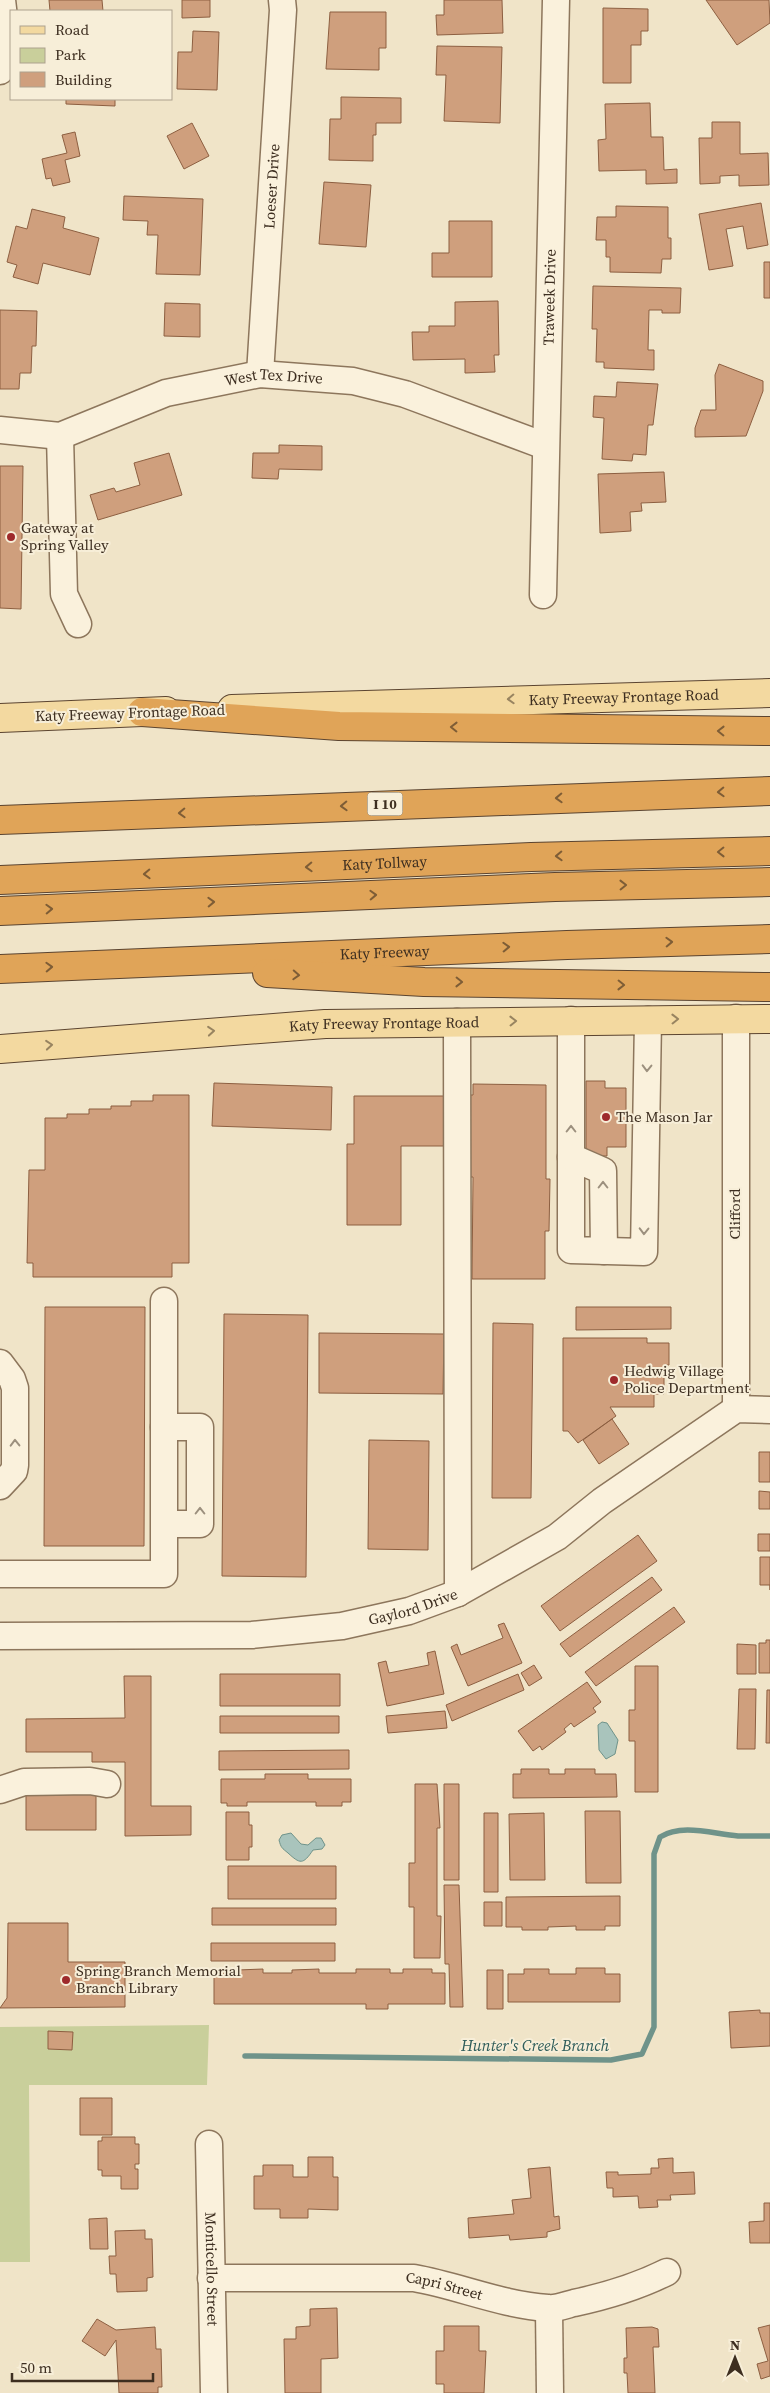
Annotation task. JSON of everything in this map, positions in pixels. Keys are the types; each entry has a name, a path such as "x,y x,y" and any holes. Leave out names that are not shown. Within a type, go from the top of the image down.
{"highway":[{"path":"142,712 339,726 770,731"},
{"name":"I 10","path":"0,820 770,791"},
{"name":"Katy Tollway","path":"0,880 532,857 770,851"},
{"name":"Katy Tollway","path":"0,911 555,887 770,882"},
{"name":"Katy Freeway","path":"0,969 567,945 770,939"},
{"path":"108,964 424,982 770,986"}],"main road":[{"name":"Katy Freeway Frontage Road","path":"0,718 770,693"},
{"name":"Katy Freeway Frontage Road","path":"0,1049 278,1026 571,1020 736,1018 770,1020"}],"street":[{"path":"0,71 5,26 2,0"},
{"name":"Loeser Drive","path":"260,374 284,10 282,0"},
{"name":"Traweek Drive","path":"543,595 556,0"},
{"name":"West Tex Drive","path":"0,430 60,436 166,393 260,374 353,381 405,394 545,446"},
{"path":"60,436 64,594 78,624"},
{"name":"Clifford","path":"736,1018 736,1409"},
{"path":"571,1020 571,1157 603,1171 604,1251 644,1252 648,1020"},
{"path":"457,1022 458,1593"},
{"path":"0,1574 164,1574 164,1301"},
{"path":"0,1363 12,1379 15,1388 16,1465 14,1471 0,1486"},
{"path":"736,1409 770,1410"},
{"name":"Gaylord Drive","path":"0,1636 252,1635 342,1626 409,1611 458,1593 557,1537 602,1501 736,1409"},
{"path":"164,1427 200,1427 200,1524 164,1524"},
{"path":"0,1790 24,1782 90,1781 107,1784"},
{"name":"Monticello Street","path":"209,2144 214,2393"},
{"name":"Capri Street","path":"211,2278 414,2278 442,2283 494,2298 549,2309 630,2289 667,2272"},
{"path":"549,2309 550,2393"}],"green space":[{"path":"209,2025 207,2085 29,2085 30,2262 0,2262 0,2027"}],"water":[{"path":"602,1722 607,1723 618,1740 615,1754 606,1759 599,1750 598,1725"},
{"path":"291,1833 301,1844 308,1845 316,1838 321,1838 325,1845 322,1849 313,1850 307,1858 299,1861 283,1849 279,1840 282,1835"}],"building":[{"path":"49,0 102,0 103,10 50,10"},
{"path":"182,0 210,0 210,17 182,18"},
{"path":"444,0 502,0 503,33 437,35 436,15 444,15"},
{"path":"706,0 769,0 770,23 737,45"},
{"path":"603,8 648,9 648,31 641,31 641,45 631,45 631,83 603,83"},
{"path":"330,12 386,12 386,48 379,48 379,70 326,69"},
{"path":"193,31 219,32 217,90 177,89 178,52 192,52"},
{"path":"437,46 502,47 500,123 444,121 446,75 436,75"},
{"path":"341,97 401,98 401,123 376,123 376,135 373,135 373,161 329,160 330,119 341,119"},
{"path":"66,100 115,100 115,106 66,104"},
{"path":"650,103 651,137 663,137 664,170 677,169 677,183 646,184 646,170 599,171 598,140 606,139 605,104"},
{"path":"712,122 740,122 740,154 768,153 769,185 739,186 739,175 720,176 720,183 700,184 699,138 712,138"},
{"path":"192,123 209,156 184,169 167,136"},
{"path":"75,132 80,156 65,160 70,182 53,186 51,178 46,179 42,159 67,153 62,135"},
{"path":"324,182 371,185 366,247 319,244"},
{"path":"124,196 203,199 200,275 156,274 158,235 147,235 148,221 123,220"},
{"path":"761,203 768,245 747,249 743,226 726,229 733,266 709,270 699,214"},
{"path":"616,206 668,207 668,238 671,238 671,259 662,259 661,273 610,272 610,257 606,257 606,240 596,240 597,217 616,217"},
{"path":"32,209 65,217 63,228 99,238 90,275 43,263 38,284 13,277 17,265 7,262 16,226 27,229"},
{"path":"449,221 492,221 492,277 432,277 432,253 449,253"},
{"path":"764,262 770,262 770,298 764,298"},
{"path":"593,286 681,288 680,313 662,313 662,310 649,310 648,350 654,350 654,370 604,368 604,362 596,362 597,329 592,329"},
{"path":"498,301 499,355 494,355 495,372 465,373 465,359 413,360 412,332 429,332 429,326 455,326 455,302"},
{"path":"165,303 200,304 200,337 164,336"},
{"path":"0,310 37,311 36,346 32,346 31,373 20,373 19,389 0,389"},
{"path":"719,364 763,381 763,391 746,436 695,437 695,428 701,410 716,410 715,375"},
{"path":"617,382 658,384 653,425 648,425 646,455 633,454 632,461 602,459 604,418 593,417 594,396 616,397"},
{"path":"279,445 322,446 322,470 279,469 278,479 252,478 253,453 279,453"},
{"path":"169,453 182,495 98,520 90,495 114,488 116,492 140,485 134,463"},
{"name":"Gateway at Spring Valley","path":"0,466 23,466 21,609 0,608"},
{"path":"664,472 666,502 641,503 642,511 630,512 631,531 600,533 598,474"},
{"name":"The Mason Jar","path":"586,1081 605,1081 605,1088 626,1088 626,1147 607,1147 607,1156 586,1156"},
{"path":"214,1083 332,1087 331,1130 212,1126"},
{"path":"473,1084 546,1085 546,1179 550,1179 549,1231 545,1231 545,1279 472,1279 473,1177 469,1177 469,1095 473,1095"},
{"path":"153,1095 189,1095 189,1263 172,1263 172,1277 33,1277 33,1263 27,1263 29,1170 45,1170 45,1118 67,1118 67,1114 89,1114 89,1109 111,1109 111,1106 131,1106 131,1101 153,1101"},
{"path":"354,1096 447,1096 447,1146 401,1146 401,1225 347,1225 347,1144 354,1144"},
{"path":"45,1307 145,1307 144,1546 44,1546"},
{"path":"576,1307 671,1307 671,1329 576,1330"},
{"path":"224,1314 308,1315 306,1577 222,1576"},
{"path":"493,1323 533,1324 531,1498 492,1498"},
{"path":"319,1333 444,1334 443,1394 319,1393"},
{"name":"Hedwig Village Police Department","path":"563,1338 647,1338 647,1343 669,1343 669,1365 664,1365 664,1394 654,1394 654,1407 610,1407 616,1416 578,1443 568,1431 563,1431"},
{"path":"612,1419 629,1444 599,1464 583,1440"},
{"path":"369,1440 429,1441 428,1550 368,1549"},
{"path":"759,1452 770,1452 770,1482 759,1482"},
{"path":"759,1491 770,1492 770,1509 759,1509"},
{"path":"758,1534 770,1534 770,1551 758,1551"},
{"path":"638,1535 657,1561 560,1631 541,1606"},
{"path":"760,1557 770,1557 770,1585 760,1585"},
{"path":"652,1577 662,1590 570,1657 560,1644"},
{"path":"674,1607 685,1622 596,1686 585,1672"},
{"path":"504,1623 522,1663 468,1686 451,1647 457,1644 461,1655 503,1638 498,1625"},
{"path":"766,1640 770,1640 770,1673 759,1673 759,1643 766,1643"},
{"path":"737,1644 756,1645 756,1674 737,1674"},
{"path":"435,1651 444,1694 387,1706 378,1663 386,1661 389,1673 429,1665 427,1653"},
{"path":"534,1665 542,1678 529,1686 521,1673"},
{"path":"635,1666 658,1666 658,1792 635,1792 635,1741 629,1741 629,1710 635,1710"},
{"path":"220,1674 340,1674 340,1706 220,1706"},
{"path":"518,1674 524,1690 452,1721 446,1705"},
{"path":"124,1676 151,1676 151,1806 191,1806 191,1835 125,1836 125,1762 92,1762 92,1752 26,1752 26,1719 125,1718"},
{"path":"587,1682 601,1702 593,1708 596,1712 574,1727 571,1723 564,1729 566,1732 542,1750 540,1746 533,1751 518,1731"},
{"path":"739,1689 756,1689 755,1749 737,1749"},
{"path":"767,1690 770,1690 770,1743 766,1743"},
{"path":"445,1711 447,1728 388,1733 386,1716"},
{"path":"220,1716 339,1716 339,1733 220,1733"},
{"path":"349,1750 349,1769 219,1770 219,1751"},
{"path":"521,1769 549,1769 549,1774 565,1774 565,1769 595,1769 595,1774 616,1774 617,1797 513,1798 513,1774 521,1774"},
{"path":"265,1774 308,1774 308,1779 351,1779 351,1802 342,1802 342,1806 316,1806 316,1802 247,1802 247,1806 227,1806 227,1803 221,1803 221,1779 265,1779"},
{"path":"415,1784 437,1784 440,1828 437,1828 437,1916 441,1916 440,1958 414,1958 414,1907 409,1907 409,1863 415,1863"},
{"path":"444,1784 459,1784 459,1880 444,1880"},
{"path":"26,1785 96,1785 96,1830 26,1830"},
{"path":"585,1811 620,1811 621,1883 586,1883"},
{"path":"226,1812 249,1812 249,1825 252,1825 252,1847 249,1847 249,1860 226,1860"},
{"path":"484,1813 498,1813 498,1892 484,1892"},
{"path":"544,1813 545,1880 510,1880 509,1814"},
{"path":"228,1866 336,1866 336,1899 228,1899"},
{"path":"444,1885 459,1885 463,2007 450,2007 449,1964 445,1964"},
{"path":"620,1896 620,1926 605,1926 605,1930 576,1930 576,1926 548,1927 548,1930 522,1930 522,1927 506,1927 506,1897"},
{"path":"484,1902 502,1902 502,1926 484,1926"},
{"path":"212,1908 336,1908 336,1925 212,1925"},
{"name":"Spring Branch Memorial Branch Library","path":"8,1923 68,1923 68,1962 125,1962 125,2007 0,2008 7,1998"},
{"path":"211,1943 335,1943 335,1961 211,1961"},
{"path":"576,1968 605,1968 605,1974 620,1974 620,2002 508,2002 508,1974 524,1974 524,1969 549,1969 549,1974 576,1974"},
{"path":"263,1969 263,1973 292,1973 292,1970 319,1969 319,1973 356,1973 356,1969 390,1969 390,1973 403,1973 403,1969 432,1969 432,1973 445,1973 445,2004 388,2004 388,2009 366,2009 366,2004 214,2004 214,1973 238,1973 238,1970"},
{"path":"487,1970 503,1970 503,2009 487,2009"},
{"path":"760,2010 760,2013 770,2013 770,2046 731,2048 729,2012"},
{"path":"48,2031 73,2032 72,2050 48,2049"},
{"path":"80,2098 112,2098 112,2135 80,2135"},
{"path":"102,2137 135,2137 135,2144 139,2144 139,2164 135,2164 135,2169 138,2169 138,2189 121,2189 121,2176 102,2176 102,2170 98,2170 98,2141 102,2141"},
{"path":"308,2157 333,2157 333,2177 338,2177 338,2210 308,2209 308,2218 280,2218 280,2209 254,2209 254,2176 263,2176 263,2165 293,2165 293,2177 308,2177"},
{"path":"673,2158 673,2173 694,2172 695,2194 670,2195 671,2200 657,2200 658,2207 639,2208 638,2196 613,2197 613,2188 607,2188 606,2172 618,2172 618,2175 651,2174 651,2168 659,2168 658,2159"},
{"path":"550,2167 554,2217 559,2216 560,2229 547,2232 547,2237 510,2240 509,2235 469,2238 468,2218 514,2214 512,2200 531,2198 528,2169"},
{"path":"764,2203 770,2203 770,2243 750,2243 749,2222 764,2221"},
{"path":"107,2218 108,2249 90,2249 89,2219"},
{"path":"145,2230 145,2239 152,2239 153,2277 147,2278 147,2291 117,2292 116,2274 110,2274 109,2256 116,2256 115,2231"},
{"path":"337,2308 338,2358 321,2359 321,2393 285,2393 284,2339 296,2339 296,2327 310,2326 310,2309"},
{"path":"97,2319 116,2330 155,2327 156,2349 161,2349 162,2387 158,2387 158,2393 119,2393 116,2340 105,2356 82,2341"},
{"path":"770,2325 770,2376 761,2379 757,2364 768,2361 758,2328"},
{"path":"444,2326 479,2326 479,2351 486,2351 484,2393 444,2393 444,2384 436,2384 436,2351 444,2351"},
{"path":"652,2327 658,2329 659,2347 653,2347 655,2393 628,2393 627,2373 624,2373 624,2358 627,2358 626,2328"}],"waterway":[{"name":"Hunter's Creek Branch","path":"245,2056 611,2060 642,2054 654,2027 654,1854 660,1837 669,1833 688,1830 738,1836 770,1836"}],"place":[{"name":"Gateway at Spring Valley","path":"11,537"},
{"name":"The Mason Jar","path":"606,1117"},
{"name":"Hedwig Village Police Department","path":"614,1380"},
{"name":"Spring Branch Memorial Branch Library","path":"66,1980"}]}
